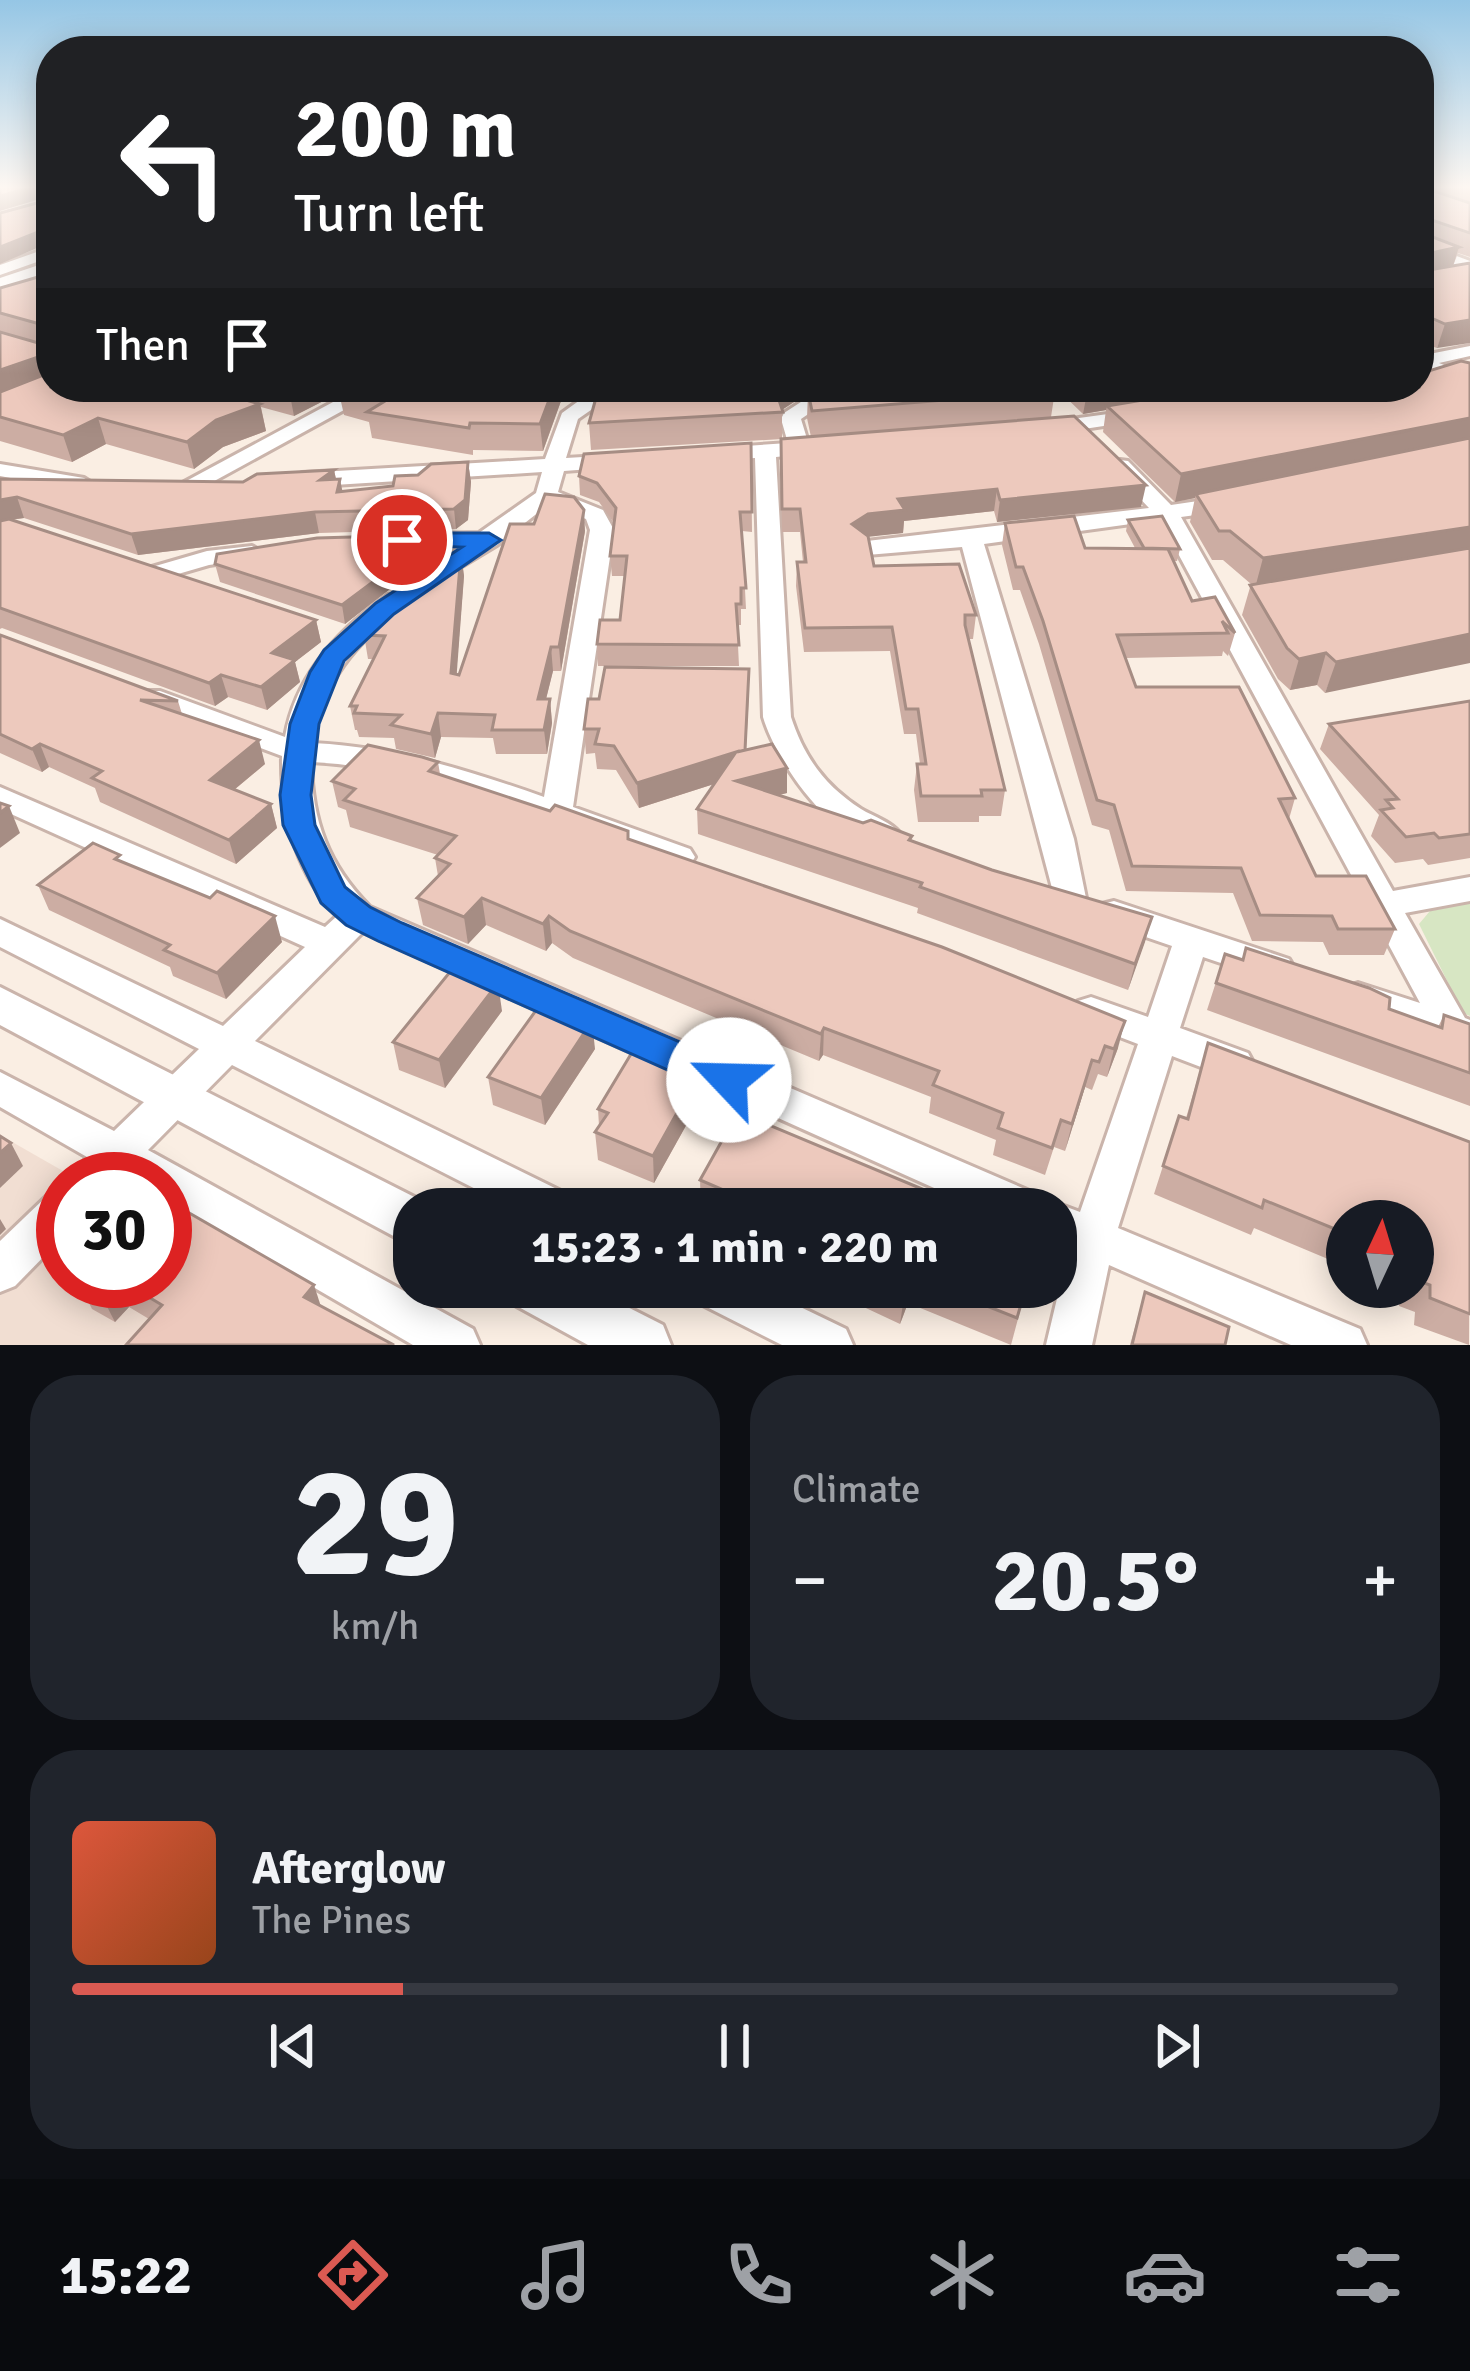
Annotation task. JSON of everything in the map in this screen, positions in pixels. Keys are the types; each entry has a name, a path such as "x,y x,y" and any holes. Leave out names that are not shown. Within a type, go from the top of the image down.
{"street":[{"path":"1434,256 1464,274"},
{"path":"0,270 36,257"},
{"path":"0,285 36,272"},
{"path":"1434,359 1470,351"},
{"path":"1434,368 1470,382"},
{"path":"236,484 180,486 286,425 340,402"},
{"path":"583,402 566,415 546,496 489,540 340,636 299,752 299,825 332,895 358,916 978,1188"},
{"path":"800,449 791,419 812,402"},
{"path":"1054,402 1168,515 1229,604 1302,733 1387,904 1461,1032"},
{"path":"1036,430 1094,440 1164,412"},
{"path":"695,456 833,447"},
{"path":"765,451 764,679 783,743 819,794 860,824 914,845"},
{"path":"283,481 649,459"},
{"path":"6,477 112,486"},
{"path":"546,496 585,508 601,522 590,678 556,812"},
{"path":"868,548 1168,515 1255,498"},
{"path":"971,539 1058,839 1058,894 1461,1032"},
{"path":"364,541 489,540"},
{"path":"197,589 144,571 274,551"},
{"path":"128,688 299,752 361,755 422,766 713,870"},
{"path":"0,797 328,943"},
{"path":"1387,904 1470,889"},
{"path":"119,1152 358,916"},
{"path":"0,932 514,1188"},
{"path":"1077,1225 1160,1036 1191,940"},
{"path":"1070,1003 1270,1077"},
{"path":"0,1004 393,1212"},
{"path":"0,1088 86,1152"},
{"path":"192,1195 457,1345"},
{"path":"1077,1231 1345,1345"},
{"path":"0,1271 36,1235"},
{"path":"573,1308 643,1345"},
{"path":"755,1308 830,1345"},
{"path":"1069,1345 1071,1308"}],"shaded area":[{"path":"0,1135 36,1156 36,1308 192,1308 192,1290 361,1345 0,1345"}],"green space":[{"path":"1470,903 1470,1016 1463,1013 1419,924 1430,911"}],"building":[{"path":"1470,263 1470,320 1445,324 1434,319 1434,269"},
{"path":"36,278 36,323 0,313 0,288"},
{"path":"0,332 36,342 36,358 0,370"},
{"path":"1470,363 1470,418 1181,474 1107,406 1131,402 1434,402 1434,369"},
{"path":"36,378 36,402 260,404 216,420 187,442 98,418 63,435 0,417 0,392"},
{"path":"383,402 548,402 540,424 470,423 469,428 367,412"},
{"path":"595,402 780,402 783,412 589,423"},
{"path":"810,402 921,402 812,411"},
{"path":"1074,416 1146,485 1000,500 997,489 898,499 905,510 868,514 852,524 868,536 874,566 959,564 976,615 965,615 965,625 1005,790 981,790 982,796 921,796 917,764 926,764 918,709 906,709 892,627 805,628 797,562 806,562 800,509 782,509 781,439"},
{"path":"1470,438 1470,527 1263,558 1230,531 1219,531 1196,494"},
{"path":"751,443 752,512 740,512 746,588 741,588 741,604 736,604 739,645 597,644 600,620 620,620 627,556 610,556 616,508 597,483 579,476 584,454"},
{"path":"468,462 465,500 454,509 315,512 131,534 17,497 0,500 0,479 243,482 257,474 334,470 320,480 340,479 337,492 393,486 395,476 418,475 431,464"},
{"path":"545,494 574,497 584,510 559,647 551,647 538,699 550,699 544,730 492,730 495,715 438,713 431,734 391,725 401,715 354,713 357,706 350,706 385,636 364,635 374,615 455,554 461,554 451,673 459,675 510,524 534,524"},
{"path":"1074,516 1085,548 1168,549 1192,601 1215,597 1235,633 1222,621 1228,633 1117,635 1136,687 1239,687 1295,798 1279,799 1316,876 1366,876 1395,929 1338,929 1332,916 1260,915 1241,868 1132,866 1114,805 1097,800 1043,621 1023,567 1016,567 1005,523"},
{"path":"1162,516 1180,549 1144,548 1128,520"},
{"path":"9,519 316,620 272,653 295,660 261,687 221,675 209,683 0,608 0,521"},
{"path":"423,535 393,558 405,558 342,605 215,564 217,554 317,538"},
{"path":"1470,548 1470,634 1336,662 1326,653 1299,659 1287,648 1250,585"},
{"path":"0,635 178,701 140,700 259,740 210,780 271,804 229,840 92,778 102,771 40,744 32,749 0,734"},
{"path":"605,667 749,669 745,750 737,752 772,744 787,768 736,781 863,823 871,820 912,836 909,840 992,870 1152,917 1135,964 920,887 922,883 697,809 736,752 637,783 614,746 595,744 599,729 584,729 588,699 599,699"},
{"path":"1470,701 1470,834 1406,837 1381,810 1393,808 1386,800 1398,799 1329,724"},
{"path":"368,745 438,762 429,771 550,811 555,805 628,831 628,839 942,947 1125,1021 1114,1049 1105,1046 1099,1062 1092,1060 1072,1124 1061,1120 1052,1148 998,1128 1003,1113 933,1085 939,1071 824,1028 821,1034 570,931 549,916 543,924 482,898 464,917 417,898 450,864 435,858 456,836 344,800 355,789 332,781"},
{"path":"93,843 120,855 115,859 210,898 217,891 275,916 217,973 164,950 170,945 38,885"},
{"path":"1246,948 1369,988 1390,998 1389,1009 1442,1028 1444,1015 1470,1024 1470,1073 1216,983 1225,954 1243,960"},
{"path":"454,967 498,983 439,1060 393,1042"},
{"path":"542,1002 592,1021 541,1098 488,1077"},
{"path":"1208,1043 1470,1142 1470,1314 1434,1300 1434,1200 1326,1200 1326,1225 1264,1200 1262,1208 1163,1166 1179,1116 1188,1119"},
{"path":"637,1044 686,1062 681,1070 697,1077 653,1156 595,1132 608,1113 598,1109"},
{"path":"738,1112 920,1188 719,1188 700,1180"},
{"path":"0,1136 11,1143 0,1153"},
{"path":"192,1215 314,1285 304,1297 394,1345 126,1345 159,1308 192,1308"},
{"path":"1145,1292 1229,1327 1225,1345 1132,1345"},
{"path":"992,1308 1020,1308 1017,1318"}],"route":[{"path":"402,540 489,540 385,608 334,656 312,699 299,752 299,825 332,895 358,916 390,932 729,1080"}]}
